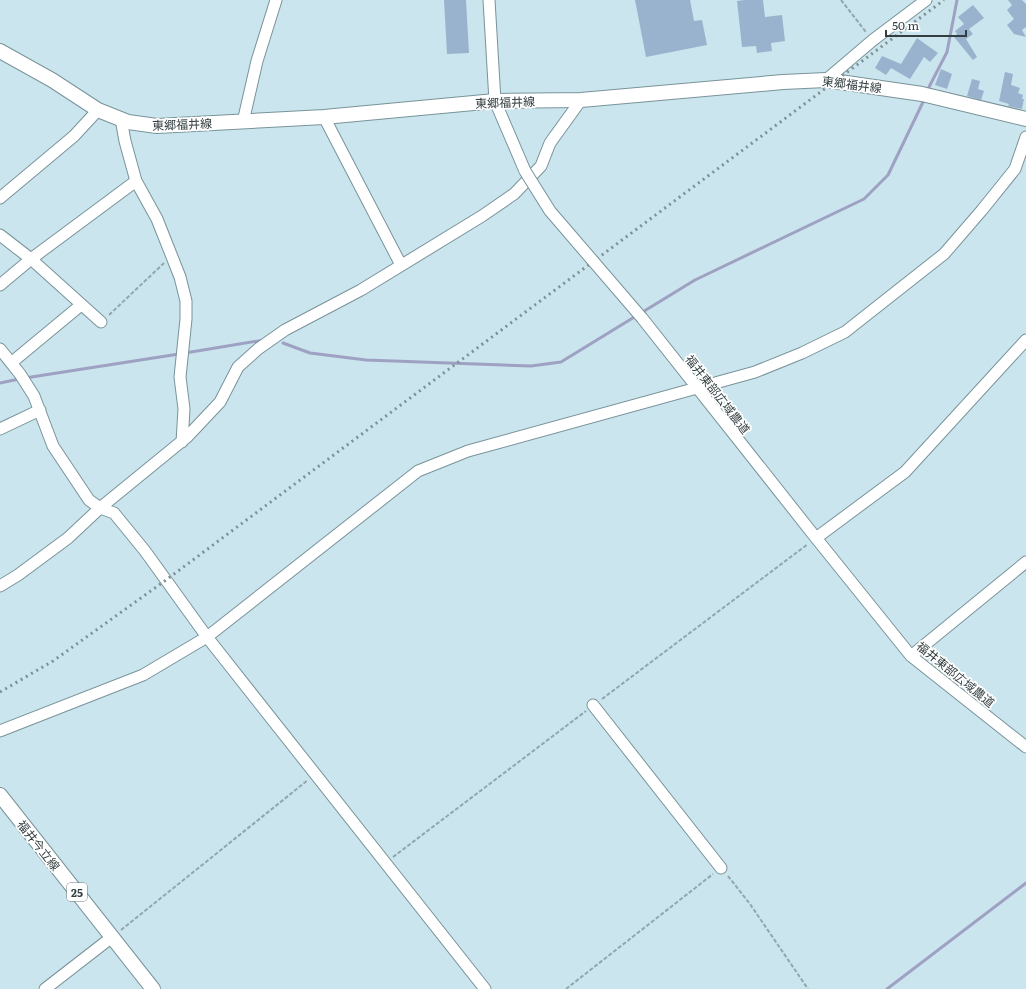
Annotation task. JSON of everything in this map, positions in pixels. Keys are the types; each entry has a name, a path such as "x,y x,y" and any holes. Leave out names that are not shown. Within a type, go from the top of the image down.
{"main road":[{"name":"東郷福井線","path":"0,51 52,80 98,110 128,122 157,126 184,126 195,123 243,122 324,117 495,101 581,100 826,80 922,94 1026,119"},
{"name":"福井今立線","path":"0,795 153,989"}],"street":[{"path":"243,122 258,61 276,0"},
{"name":"福井東部広域農道","path":"489,0 495,101 525,171 550,211 642,318 816,538 912,656 1026,746"},
{"path":"826,80 873,40 926,0"},
{"path":"0,586 18,575 68,538 100,508 182,442 220,402 238,367 258,350 285,330 361,290 482,216 514,194 541,166 550,143 581,100"},
{"path":"0,198 74,136 98,110"},
{"path":"324,117 401,265"},
{"path":"121,119 125,141 136,181 157,219 180,277 186,301 184,346 180,376 184,409 182,442"},
{"path":"0,731 143,675 207,637 418,472 468,450 755,372 802,353 845,332 944,254 1015,169 1026,136"},
{"path":"0,285 31,259 136,181"},
{"path":"0,235 31,259 101,322"},
{"path":"12,363 81,305"},
{"path":"816,538 905,472 1026,340"},
{"path":"0,349 12,363 34,396 53,446 89,500 100,508 114,513 145,551 207,637 485,989"},
{"path":"0,429 40,410"},
{"path":"912,656 1026,562"},
{"path":"593,705 721,868"},
{"path":"45,989 112,937"}],"path":[{"path":"841,0 873,40"},
{"path":"101,322 171,256"},
{"path":"112,937 316,774"},
{"path":"566,989 721,868 750,904 808,989"}],"building":[{"path":"444,0 466,0 469,53 447,54"},
{"path":"635,0 690,0 694,21 702,20 707,45 646,57"},
{"path":"763,0 765,17 782,15 785,41 771,43 772,51 757,53 756,46 742,47 737,1"},
{"path":"1008,0 1022,0 1026,4 1026,27 1022,30 1026,37 1014,34 1007,25 1014,19 1007,10 1012,5"},
{"path":"973,5 984,18 969,29 973,34 966,39 977,57 973,60 954,37 957,34 955,31 964,24 958,17"},
{"path":"917,38 938,53 930,62 924,57 910,79 891,68 886,75 875,68 882,56 901,64"},
{"path":"941,69 952,74 947,89 935,85"},
{"path":"1005,72 1013,74 1011,85 1020,88 1018,93 1023,95 1022,99 1024,99 1022,109 1008,106 1009,104 999,101"},
{"path":"972,79 980,81 978,89 984,91 981,100 967,96"}],"waterway":[{"path":"928,89 947,52 957,0"},
{"path":"641,313 695,280 864,199 888,175 924,100"},
{"path":"283,343 310,353 366,360 531,366 561,362 636,316"},
{"path":"185,353 264,340"},
{"path":"25,378 179,354"},
{"path":"0,383 19,379"},
{"path":"887,989 1026,883"}],"railway":[{"path":"0,692 53,661 166,580 944,0"}]}
